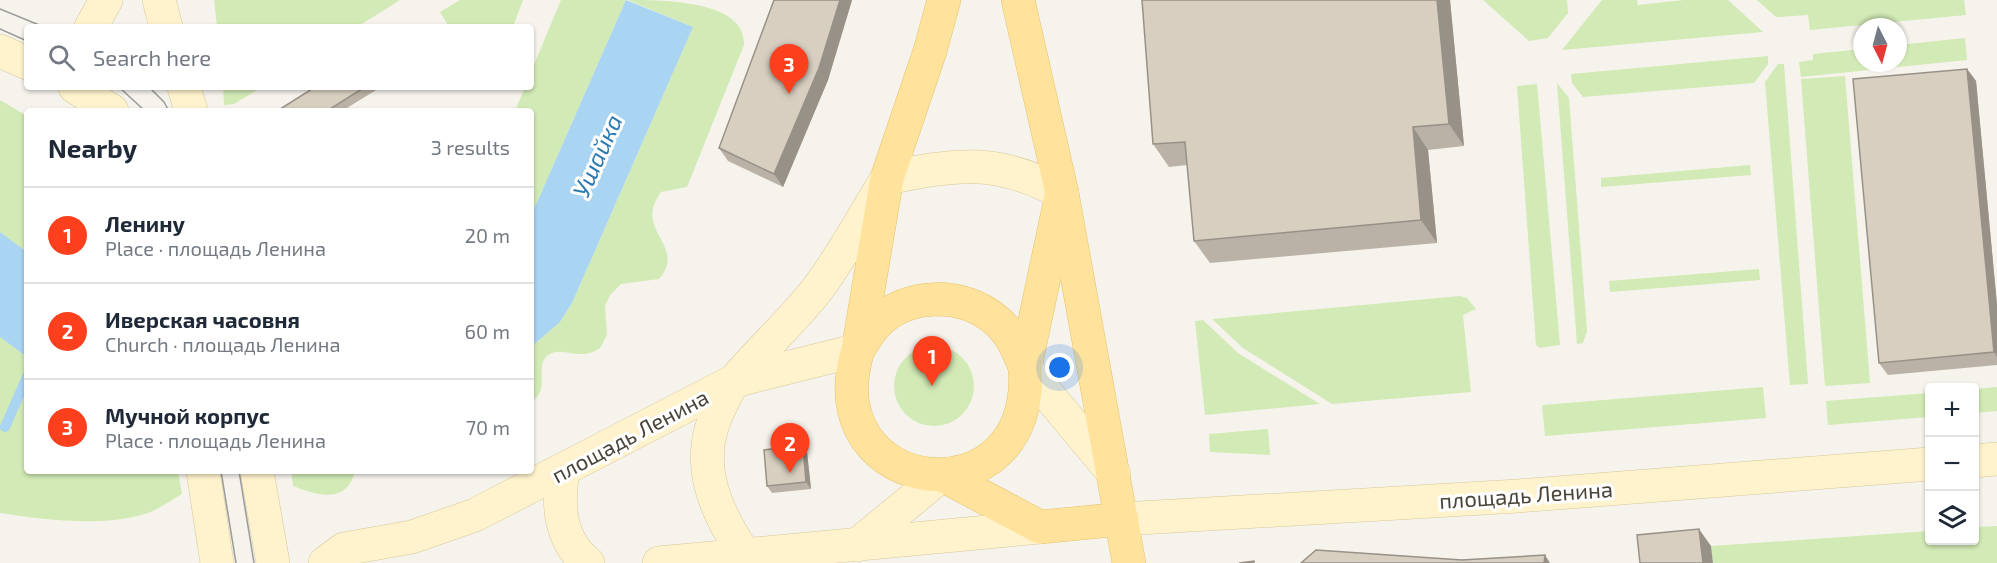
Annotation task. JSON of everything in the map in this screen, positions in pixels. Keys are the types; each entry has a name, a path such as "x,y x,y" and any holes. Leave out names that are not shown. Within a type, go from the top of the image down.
{"main road":[{"path":"93,24 106,0"},
{"path":"159,0 165,24"},
{"name":"площадь Ленина","path":"944,0 930,51 887,178 858,350 851,374 851,400 858,425 872,446 892,462 916,473 942,476 967,470 983,463 1009,441 1021,418 1025,402 1025,368 1062,193"},
{"name":"площадь Ленина","path":"1018,0 1062,193 1122,519"},
{"path":"0,51 24,62"},
{"path":"80,90 107,108"},
{"path":"185,90 190,108"},
{"path":"887,178 955,166 986,165 1037,179 1062,193"},
{"name":"площадь Ленина","path":"734,381 819,287 887,178"},
{"name":"площадь Ленина","path":"325,563 344,549 412,537 446,527 563,472 734,381 858,350 875,325 894,310 919,301 947,299 974,306 997,321 1015,342 1025,368 1113,474"},
{"path":"734,381 717,411 705,455 708,483 718,510 745,555"},
{"path":"1979,460 1997,459"},
{"name":"площадь Ленина","path":"658,563 1122,519 1518,496 1925,464"},
{"path":"563,472 560,487 562,522 567,538 578,556 588,563"},
{"path":"258,476 273,563"},
{"name":"площадь Ленина","path":"942,476 1040,527"},
{"name":"площадь Ленина","path":"857,545 942,476"},
{"path":"205,480 217,563"},
{"path":"1122,519 1129,563"}],"green space":[{"path":"214,0 400,0 362,24 217,24"},
{"path":"460,0 523,0 514,24 447,24 440,12"},
{"path":"561,0 626,0 534,209 534,108 516,108 524,90 534,90 534,65"},
{"path":"628,0 681,2 717,11 732,19 741,30 744,45 687,187 661,192 654,206 655,228 665,247 667,257 666,267 659,279 621,284 610,295 605,306 607,335 600,348 585,354 558,352 547,356 542,364 540,392 534,400 534,344 560,322 572,303 693,27"},
{"path":"1483,0 1567,0 1568,13 1548,38 1529,41"},
{"path":"1602,0 1637,0 1638,5 1684,0 1728,0 1763,32 1562,50"},
{"path":"1757,0 1964,0 1966,15 1907,21 1907,18 1853,18 1853,26 1810,30 1808,15 1776,17"},
{"path":"1965,38 1967,60 1907,66 1907,44"},
{"path":"1853,50 1853,72 1801,77 1799,62 1813,60 1813,54"},
{"path":"1768,56 1768,64 1754,83 1583,97 1572,83 1571,74"},
{"path":"1778,64 1784,64 1808,384 1790,385 1765,82"},
{"path":"1845,76 1870,383 1825,386 1801,79"},
{"path":"1557,83 1569,98 1587,331 1583,343 1577,344"},
{"path":"1537,84 1560,345 1540,348 1536,345 1517,86"},
{"path":"223,90 257,90 234,104 224,105"},
{"path":"0,100 24,114 24,250 0,232"},
{"path":"1750,165 1751,175 1601,187 1601,178"},
{"path":"1759,269 1760,280 1610,292 1609,281"},
{"path":"1460,296 1467,298 1476,309 1463,315 1471,392 1332,404 1243,348 1212,319"},
{"path":"1203,320 1238,353 1320,404 1205,415 1195,321"},
{"path":"0,337 24,355 24,474 179,474 182,494 145,514 109,520 54,520 0,513"},
{"path":"926,346 942,346 963,357 974,378 974,394 963,415 942,426 926,426 912,420 900,408 894,394 894,378 900,364 912,352"},
{"path":"1763,387 1766,418 1545,436 1542,405"},
{"path":"1997,387 1997,411 1979,413 1979,389"},
{"path":"1925,393 1925,417 1828,425 1826,401"},
{"path":"1268,429 1270,455 1210,452 1209,434"},
{"path":"291,474 354,474 345,489 330,495 293,486"},
{"path":"1997,526 1997,563 1713,563 1711,546 1925,531 1925,545 1979,545 1979,527"}],"water":[{"name":"Ушайка","path":"626,0 693,27 572,303 560,322 534,344 534,209"},
{"path":"0,232 24,250 24,355 0,337"}],"building":[{"path":"774,0 840,0 819,68 774,174 719,148"},
{"path":"1142,0 1437,0 1449,124 1413,127 1421,220 1194,241 1185,142 1153,144"},
{"path":"1967,69 1994,352 1879,363 1853,79"},
{"path":"310,90 360,90 332,108 282,108"},
{"path":"803,445 806,482 767,486 764,450"},
{"path":"1699,529 1703,563 1640,563 1637,535"},
{"path":"1316,550 1462,560 1545,555 1544,563 1301,563"}],"waterway":[{"path":"5,427 24,384"}],"tram line":[{"path":"0,9 37,24"},
{"path":"0,29 24,40"},
{"path":"122,90 142,108"},
{"path":"152,90 167,108"},
{"path":"221,474 236,563"},
{"path":"239,474 254,563"}],"place":[{"name":"Мучной корпус","path":"789,94"},
{"name":"Ленину","path":"932,386"},
{"name":"Иверская часовня","path":"790,473"}]}
